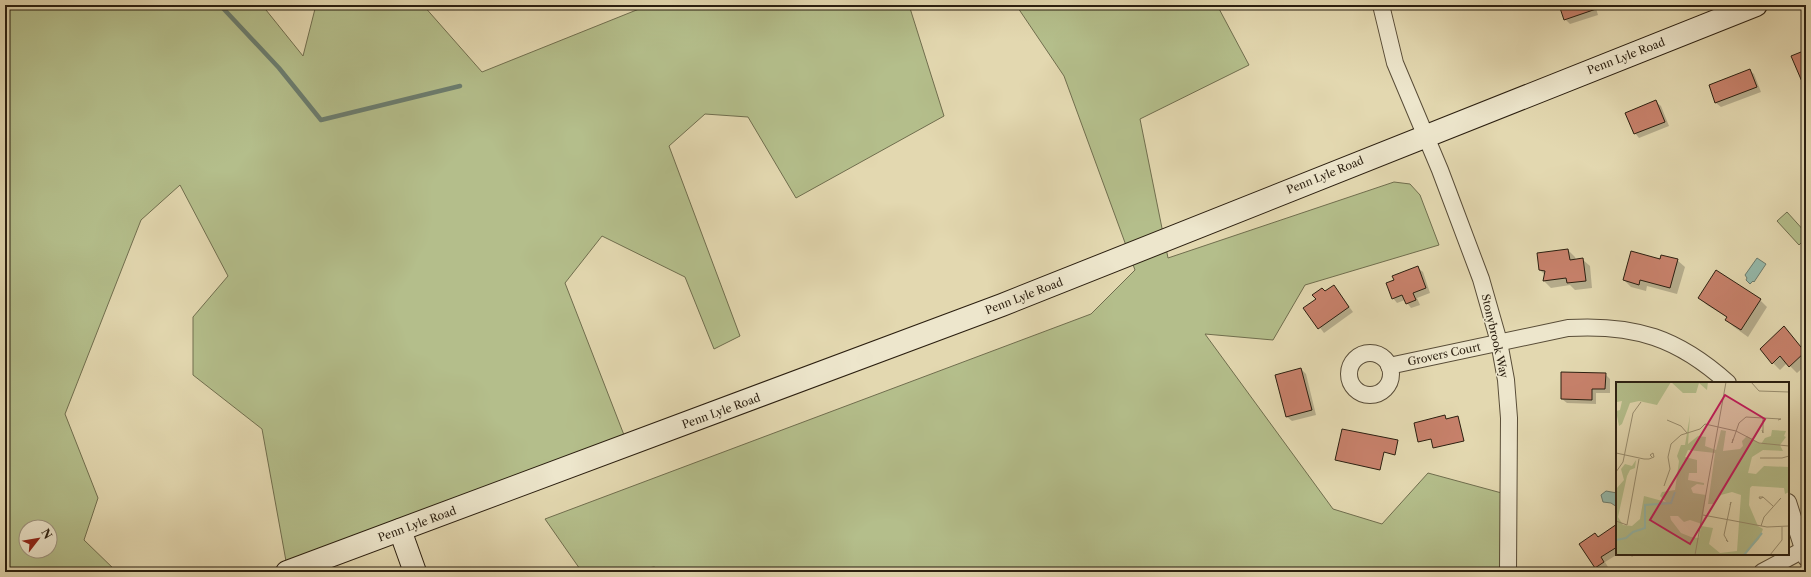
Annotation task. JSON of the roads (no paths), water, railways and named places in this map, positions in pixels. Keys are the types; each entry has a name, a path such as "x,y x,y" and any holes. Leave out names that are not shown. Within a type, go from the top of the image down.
{"street":[{"name":"Stonybrook Way","path":"1381,5 1395,63 1425,135 1481,280 1499,342 1506,380 1509,418 1508,572"},
{"name":"Penn Lyle Road","path":"287,572 1002,305 1425,135 1756,5"},
{"name":"Grovers Court","path":"1389,366 1568,328 1594,326 1622,329 1645,334 1670,343 1711,367 1727,382"},
{"path":"1762,572 1804,554 1789,505"},
{"path":"400,530 415,572"}],"waterway":[{"path":"220,5 279,68 321,120 460,86"}]}
